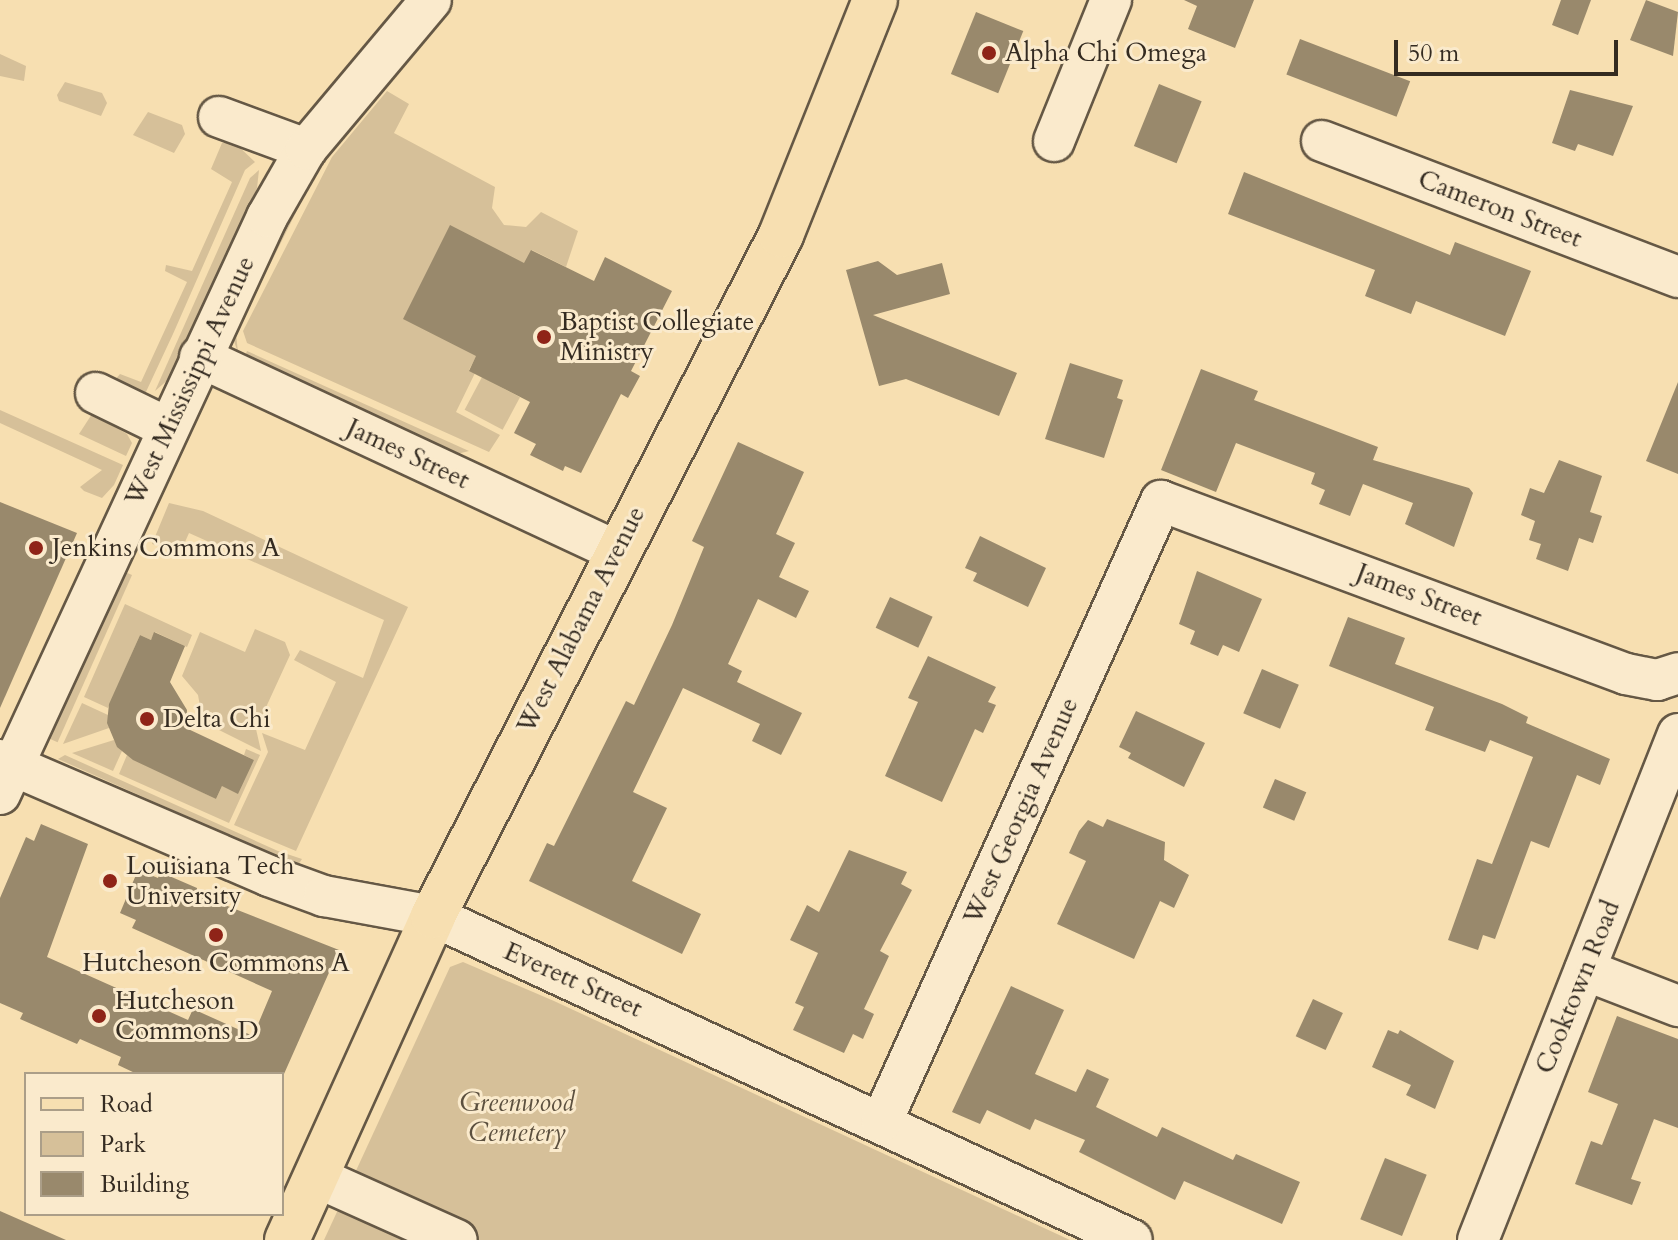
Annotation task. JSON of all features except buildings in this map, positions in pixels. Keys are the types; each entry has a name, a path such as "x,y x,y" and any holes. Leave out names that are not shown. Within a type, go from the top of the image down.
{"main road":[{"name":"West Alabama Avenue","path":"287,1240 433,916 616,551 781,235 875,0"}],"street":[{"name":"West Mississippi Avenue","path":"4,773 200,357 306,149 431,0"},
{"path":"1054,141 1111,0"},
{"path":"219,117 306,149"},
{"name":"Cameron Street","path":"1322,141 1678,277"},
{"name":"James Street","path":"200,357 616,551"},
{"path":"96,393 168,428"},
{"name":"James Street","path":"1161,501 1626,674 1657,680 1678,673"},
{"name":"West Georgia Avenue","path":"882,1121 1161,501"},
{"name":"Cooktown Road","path":"1478,1240 1678,734"},
{"name":"Everett Street","path":"4,773 324,896 433,916 882,1121 1114,1236"},
{"path":"1585,970 1678,1006"},
{"path":"316,1177 457,1240"}],"green space":[{"path":"0,54 26,66 24,81 0,76"},
{"path":"65,82 102,93 107,103 101,116 59,101 57,95"},
{"path":"387,91 409,104 394,133 495,187 492,208 504,225 526,227 541,212 578,231 566,267 532,250 469,370 475,373 456,412 500,435 489,452 247,343 243,331 332,157"},
{"path":"148,112 182,125 185,134 174,153 133,135"},
{"path":"222,143 235,143 255,162 245,170 145,394 139,395 114,381 120,374 141,382 187,282 165,271 166,265 192,271 232,182 211,169"},
{"path":"325,154 236,333 238,353 232,335 267,255"},
{"path":"259,170 257,188 192,333 170,378 155,391 250,178"},
{"path":"247,351 469,451 449,456 244,359"},
{"path":"482,377 520,397 503,430 465,410"},
{"path":"0,410 123,465 114,485 102,498 84,491 80,487 102,470 0,423"},
{"path":"92,414 127,434 132,443 126,456 79,434"},
{"path":"169,503 203,511 408,607 296,851 234,825 268,752 262,733 305,750 336,682 294,660 300,650 363,678 384,620 189,533 181,551 152,544"},
{"path":"120,570 132,575 58,742 46,737"},
{"path":"125,604 192,635 187,647 155,632 151,640 140,635 108,708 84,697"},
{"path":"255,629 285,642 290,655 256,729 261,751 217,729 204,729 198,695 182,676 200,632 245,652"},
{"path":"82,703 108,715 109,728 63,744"},
{"path":"114,740 122,751 113,771 72,753"},
{"path":"246,749 260,755 229,823 119,774 127,755 216,799 222,786 254,760 244,755"},
{"path":"65,755 302,859 298,865 283,859 58,759"},
{"name":"Greenwood Cemetery","path":"463,962 554,1001 1070,1240 324,1240 450,967"}],"place":[{"name":"Alpha Chi Omega","path":"989,53"},
{"name":"Baptist Collegiate Ministry","path":"544,337"},
{"name":"Jenkins Commons A","path":"36,548"},
{"name":"Delta Chi","path":"147,719"},
{"name":"Louisiana Tech University","path":"110,881"},
{"name":"Hutcheson Commons A","path":"216,935"},
{"name":"Hutcheson Commons D","path":"99,1016"}]}
